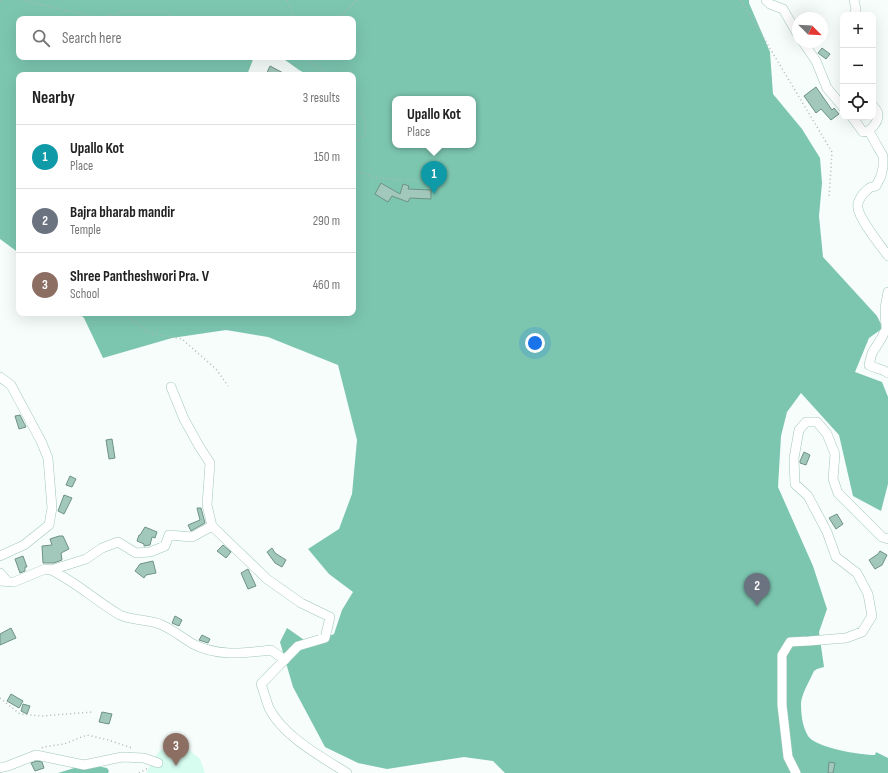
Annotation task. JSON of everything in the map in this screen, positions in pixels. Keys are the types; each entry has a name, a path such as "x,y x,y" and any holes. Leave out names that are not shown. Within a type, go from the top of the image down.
{"street":[{"path":"766,0 770,4 783,9 792,25"},
{"path":"854,0 856,9 855,12"},
{"path":"807,48 816,61 827,88 840,104"},
{"path":"854,120 863,132 865,133 869,131 875,124 878,115 876,109"},
{"path":"869,131 883,156 884,167 876,186 869,187 860,198 858,208 861,217 888,256"},
{"path":"888,292 884,308 886,329 872,353 869,365 874,368 884,370 888,373"},
{"path":"0,377 11,385 48,458 52,508 49,525 24,545 0,556"},
{"path":"171,387 184,419 210,463 207,505 212,526 267,579 301,603 330,617 325,638 298,646 261,684 269,708 282,727 311,751 347,773"},
{"path":"796,773 788,757 782,705 782,656 790,642 846,638 862,632 872,616 868,594 856,574 836,557 826,532 808,496 795,484 794,458 799,430 806,422 817,422 827,434 836,454 833,480 838,493 882,537 888,539"},
{"path":"51,570 86,559 102,548 118,542 136,553 150,552 165,546 169,535 192,537 212,526"},
{"path":"0,573 4,582 14,582 45,569 51,570 63,576 122,616 161,624 194,644 214,651 236,654 271,650 285,660"},
{"path":"0,768 36,755 84,765 122,757 144,758 158,763"}],"path":[{"path":"21,0 91,16"},
{"path":"287,0 294,16"},
{"path":"341,16 357,0"},
{"path":"741,0 832,152 829,198"},
{"path":"108,16 128,11 165,11 172,16"},
{"path":"307,60 325,72"},
{"path":"356,106 366,120 365,134 356,141"},
{"path":"356,171 378,178 417,181"},
{"path":"127,316 149,333 182,339 216,369 228,386"},
{"path":"0,698 20,714 42,716 92,712"},
{"path":"36,755 43,747 64,744 87,735 108,740 137,750"}],"shaded area":[{"path":"170,746 187,748 200,759 205,773 146,773 159,751"}],"green space":[{"path":"0,0 749,0 770,52 773,94 802,129 820,158 822,183 819,216 823,257 877,316 883,328 869,338 855,372 882,382 888,397 888,484 881,511 853,496 839,435 801,393 787,412 781,436 778,487 813,566 827,609 819,632 824,667 814,671 804,691 801,703 802,720 808,736 820,744 839,750 860,754 875,755 876,752 888,758 888,773 505,773 493,761 464,757 387,769 358,763 325,747 293,687 280,642 287,628 310,644 334,634 342,610 353,592 329,574 308,549 339,529 352,494 357,440 338,365 268,337 226,330 172,338 103,358 82,316 356,316 356,72 303,72 285,60 356,60 356,16 16,16 16,60 253,60 248,72 16,72 16,251 0,239"},
{"path":"84,765 107,768 109,771 108,773 58,773"}],"building":[{"path":"822,48 830,54 826,59 818,53"},
{"path":"270,66 281,72 267,72"},
{"path":"816,87 832,110 834,108 839,114 831,120 821,109 816,113 804,96"},
{"path":"381,183 400,194 403,184 409,186 408,189 431,190 431,199 410,198 408,202 392,196 388,202 375,194"},
{"path":"20,415 26,427 19,429 15,416"},
{"path":"112,439 115,458 109,459 106,440"},
{"path":"804,452 810,455 806,465 800,463"},
{"path":"70,476 76,479 72,487 66,485"},
{"path":"64,495 72,498 64,514 58,511"},
{"path":"197,508 201,508 205,523 191,531 188,525 200,520"},
{"path":"837,514 843,524 836,529 829,518"},
{"path":"145,527 157,532 155,538 152,537 150,545 144,546 144,544 137,541 139,535"},
{"path":"63,536 69,549 61,553 62,560 54,563 43,563 42,546 52,545 50,539"},
{"path":"223,545 231,552 226,558 217,551"},
{"path":"272,548 275,553 286,560 282,567 275,563 267,552"},
{"path":"880,551 887,555 882,565 875,569 869,560"},
{"path":"23,556 27,567 25,567 25,571 20,573 15,559"},
{"path":"153,561 156,573 146,575 144,578 135,571 140,564"},
{"path":"248,569 256,586 248,589 241,573"},
{"path":"175,616 182,620 179,626 172,623"},
{"path":"11,628 16,638 0,645 0,634"},
{"path":"202,635 210,639 208,643 199,640"},
{"path":"11,694 23,701 19,708 7,701"},
{"path":"23,704 30,706 27,714 21,711"},
{"path":"102,712 112,714 109,724 99,722"},
{"path":"37,761 42,762 44,768 35,771 31,763"},
{"path":"829,762 835,763 833,773 828,773"}],"place":[{"name":"Upallo Kot","path":"434,194"},
{"name":"Bajra bharab mandir","path":"757,606"},
{"name":"Shree Pantheshwori Pra. V","path":"176,766"}]}
